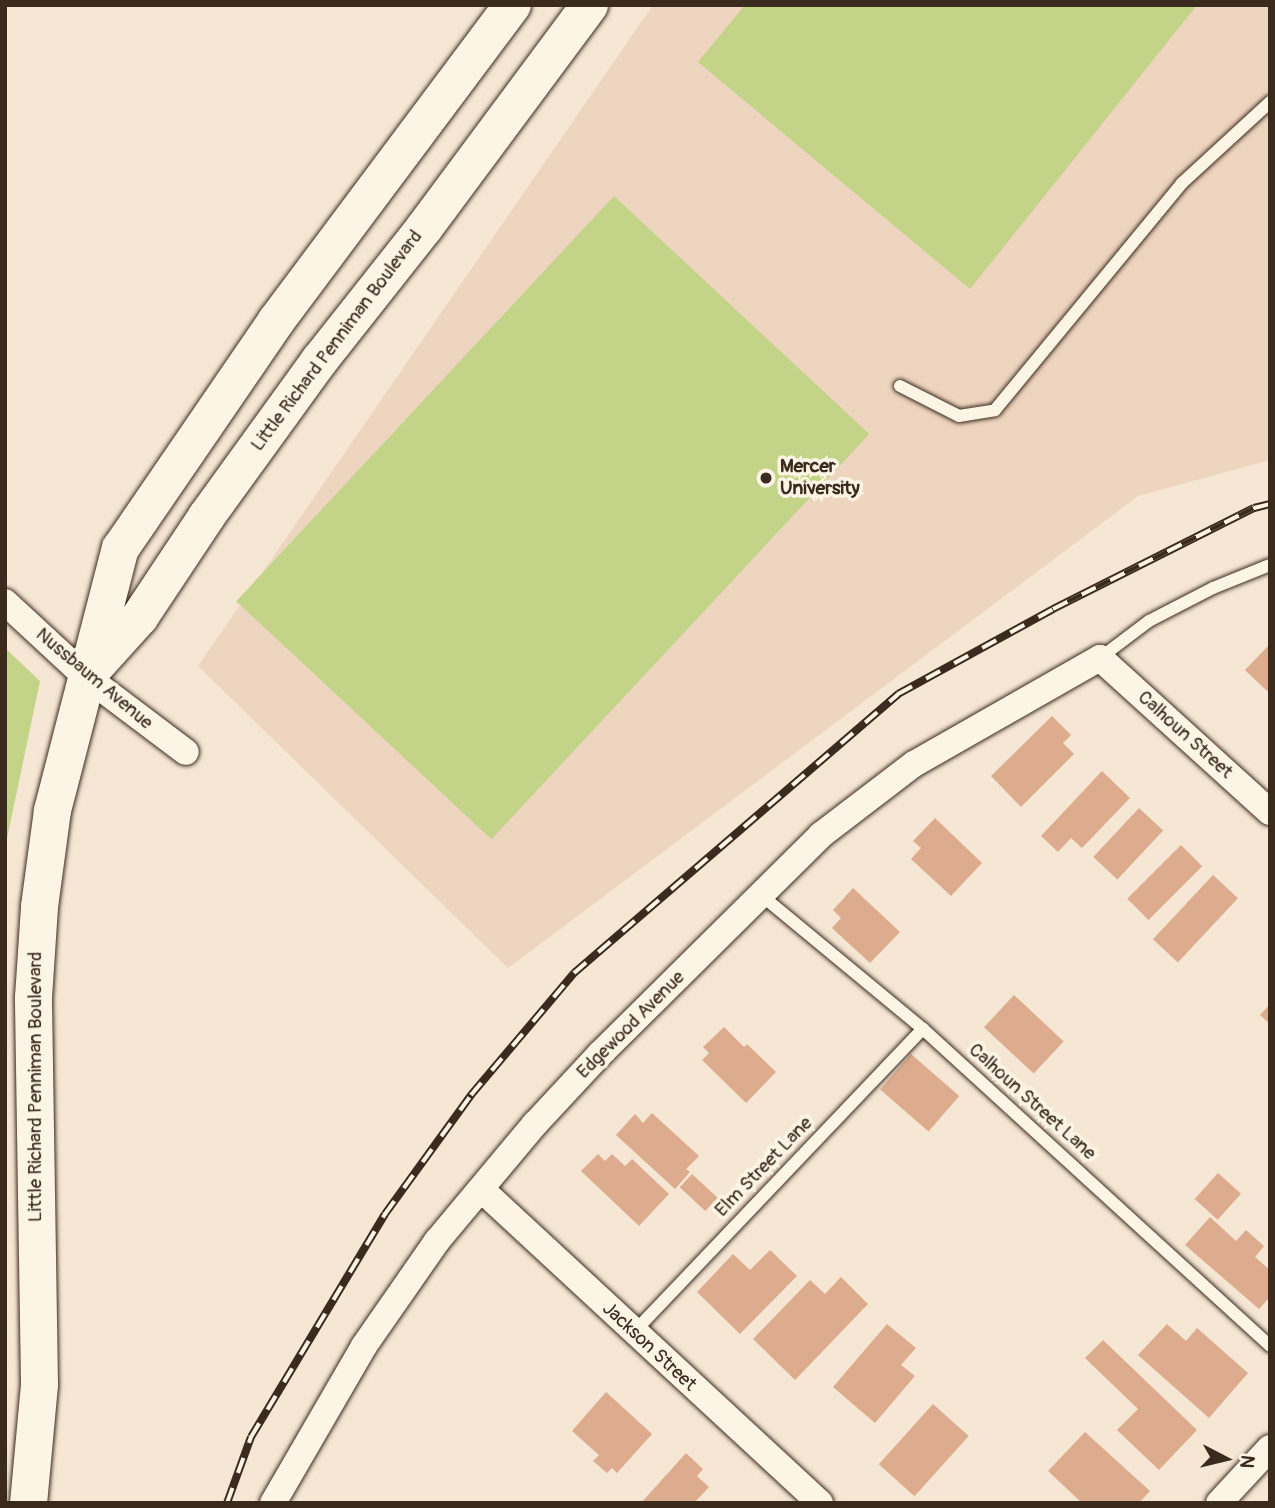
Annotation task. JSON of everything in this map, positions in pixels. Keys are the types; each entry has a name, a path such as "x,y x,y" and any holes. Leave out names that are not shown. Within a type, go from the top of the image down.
{"street":[{"name":"Little Richard Penniman Boulevard","path":"28,1503 39,1384 33,997 39,906 52,810 120,548 276,320 512,5"},
{"name":"Little Richard Penniman Boulevard","path":"85,676 139,617 205,516 319,360 424,228 589,5"},
{"name":"Nussbaum Avenue","path":"5,602 85,676 186,752"},
{"name":"Calhoun Street","path":"1100,658 1270,812"},
{"name":"Edgewood Avenue","path":"274,1503 364,1346 437,1241 535,1124 600,1054 821,835 914,764 1100,658"},
{"name":"Jackson Street","path":"481,1189 820,1503"},
{"path":"1219,1503 1270,1448"}],"lane":[{"path":"900,387 959,416 995,410 1182,183 1270,102"},
{"path":"1100,658 1149,621 1213,588 1270,565"},
{"name":"Calhoun Street Lane","path":"761,895 923,1029 1270,1346"},
{"name":"Elm Street Lane","path":"634,1333 923,1029"}],"shaded area":[{"name":"Mercer University","path":"653,5 1270,5 1270,460 1138,496 508,968 198,666"}],"green space":[{"path":"745,5 1197,5 970,289 698,62"},
{"path":"614,196 869,434 491,839 236,601"},
{"path":"5,648 40,681 5,848"}],"building":[{"path":"1270,644 1270,689 1267,691 1245,670"},
{"path":"1052,716 1071,735 1063,743 1074,754 1021,807 991,776"},
{"path":"1102,771 1130,798 1082,848 1071,838 1058,852 1041,836"},
{"path":"1139,808 1163,831 1117,880 1093,857"},
{"path":"935,818 982,863 951,896 911,859 921,848 913,841"},
{"path":"1181,845 1202,866 1148,920 1127,899"},
{"path":"1213,875 1238,898 1178,963 1153,939"},
{"path":"853,888 900,932 870,963 832,928 841,918 833,910"},
{"path":"1014,995 1064,1041 1034,1074 984,1027"},
{"path":"1270,1004 1270,1024 1260,1015"},
{"path":"724,1027 744,1047 747,1044 776,1072 746,1103 702,1060 709,1053 703,1047"},
{"path":"911,1054 959,1096 928,1131 880,1089"},
{"path":"652,1113 699,1156 686,1169 690,1172 675,1189 616,1135 635,1114 643,1123"},
{"path":"598,1154 605,1161 612,1154 625,1166 632,1159 669,1194 639,1226 581,1171"},
{"path":"1218,1173 1241,1194 1218,1220 1195,1199"},
{"path":"692,1174 718,1198 705,1211 680,1187"},
{"path":"1210,1217 1236,1241 1246,1230 1264,1246 1255,1257 1270,1270 1270,1297 1259,1309 1185,1245"},
{"path":"770,1250 797,1276 740,1334 697,1292 733,1254 750,1270"},
{"path":"841,1277 868,1304 795,1380 753,1339 810,1280 825,1294"},
{"path":"887,1324 916,1348 901,1365 915,1376 875,1423 833,1387"},
{"path":"1167,1324 1186,1341 1197,1328 1248,1373 1209,1418 1138,1355"},
{"path":"1103,1340 1197,1430 1159,1470 1117,1430 1138,1409 1085,1358"},
{"path":"606,1392 652,1434 617,1473 612,1468 607,1473 593,1461 599,1455 572,1431"},
{"path":"933,1404 969,1436 914,1496 879,1464"},
{"path":"1085,1432 1150,1491 1139,1503 1082,1503 1048,1471"},
{"path":"686,1453 703,1469 697,1476 709,1487 694,1503 641,1503"}],"railway":[{"path":"227,1503 251,1437 385,1214 471,1095 574,973 898,694 1053,609 1254,508 1270,504"}],"place":[{"name":"Mercer University","path":"766,478"}]}
